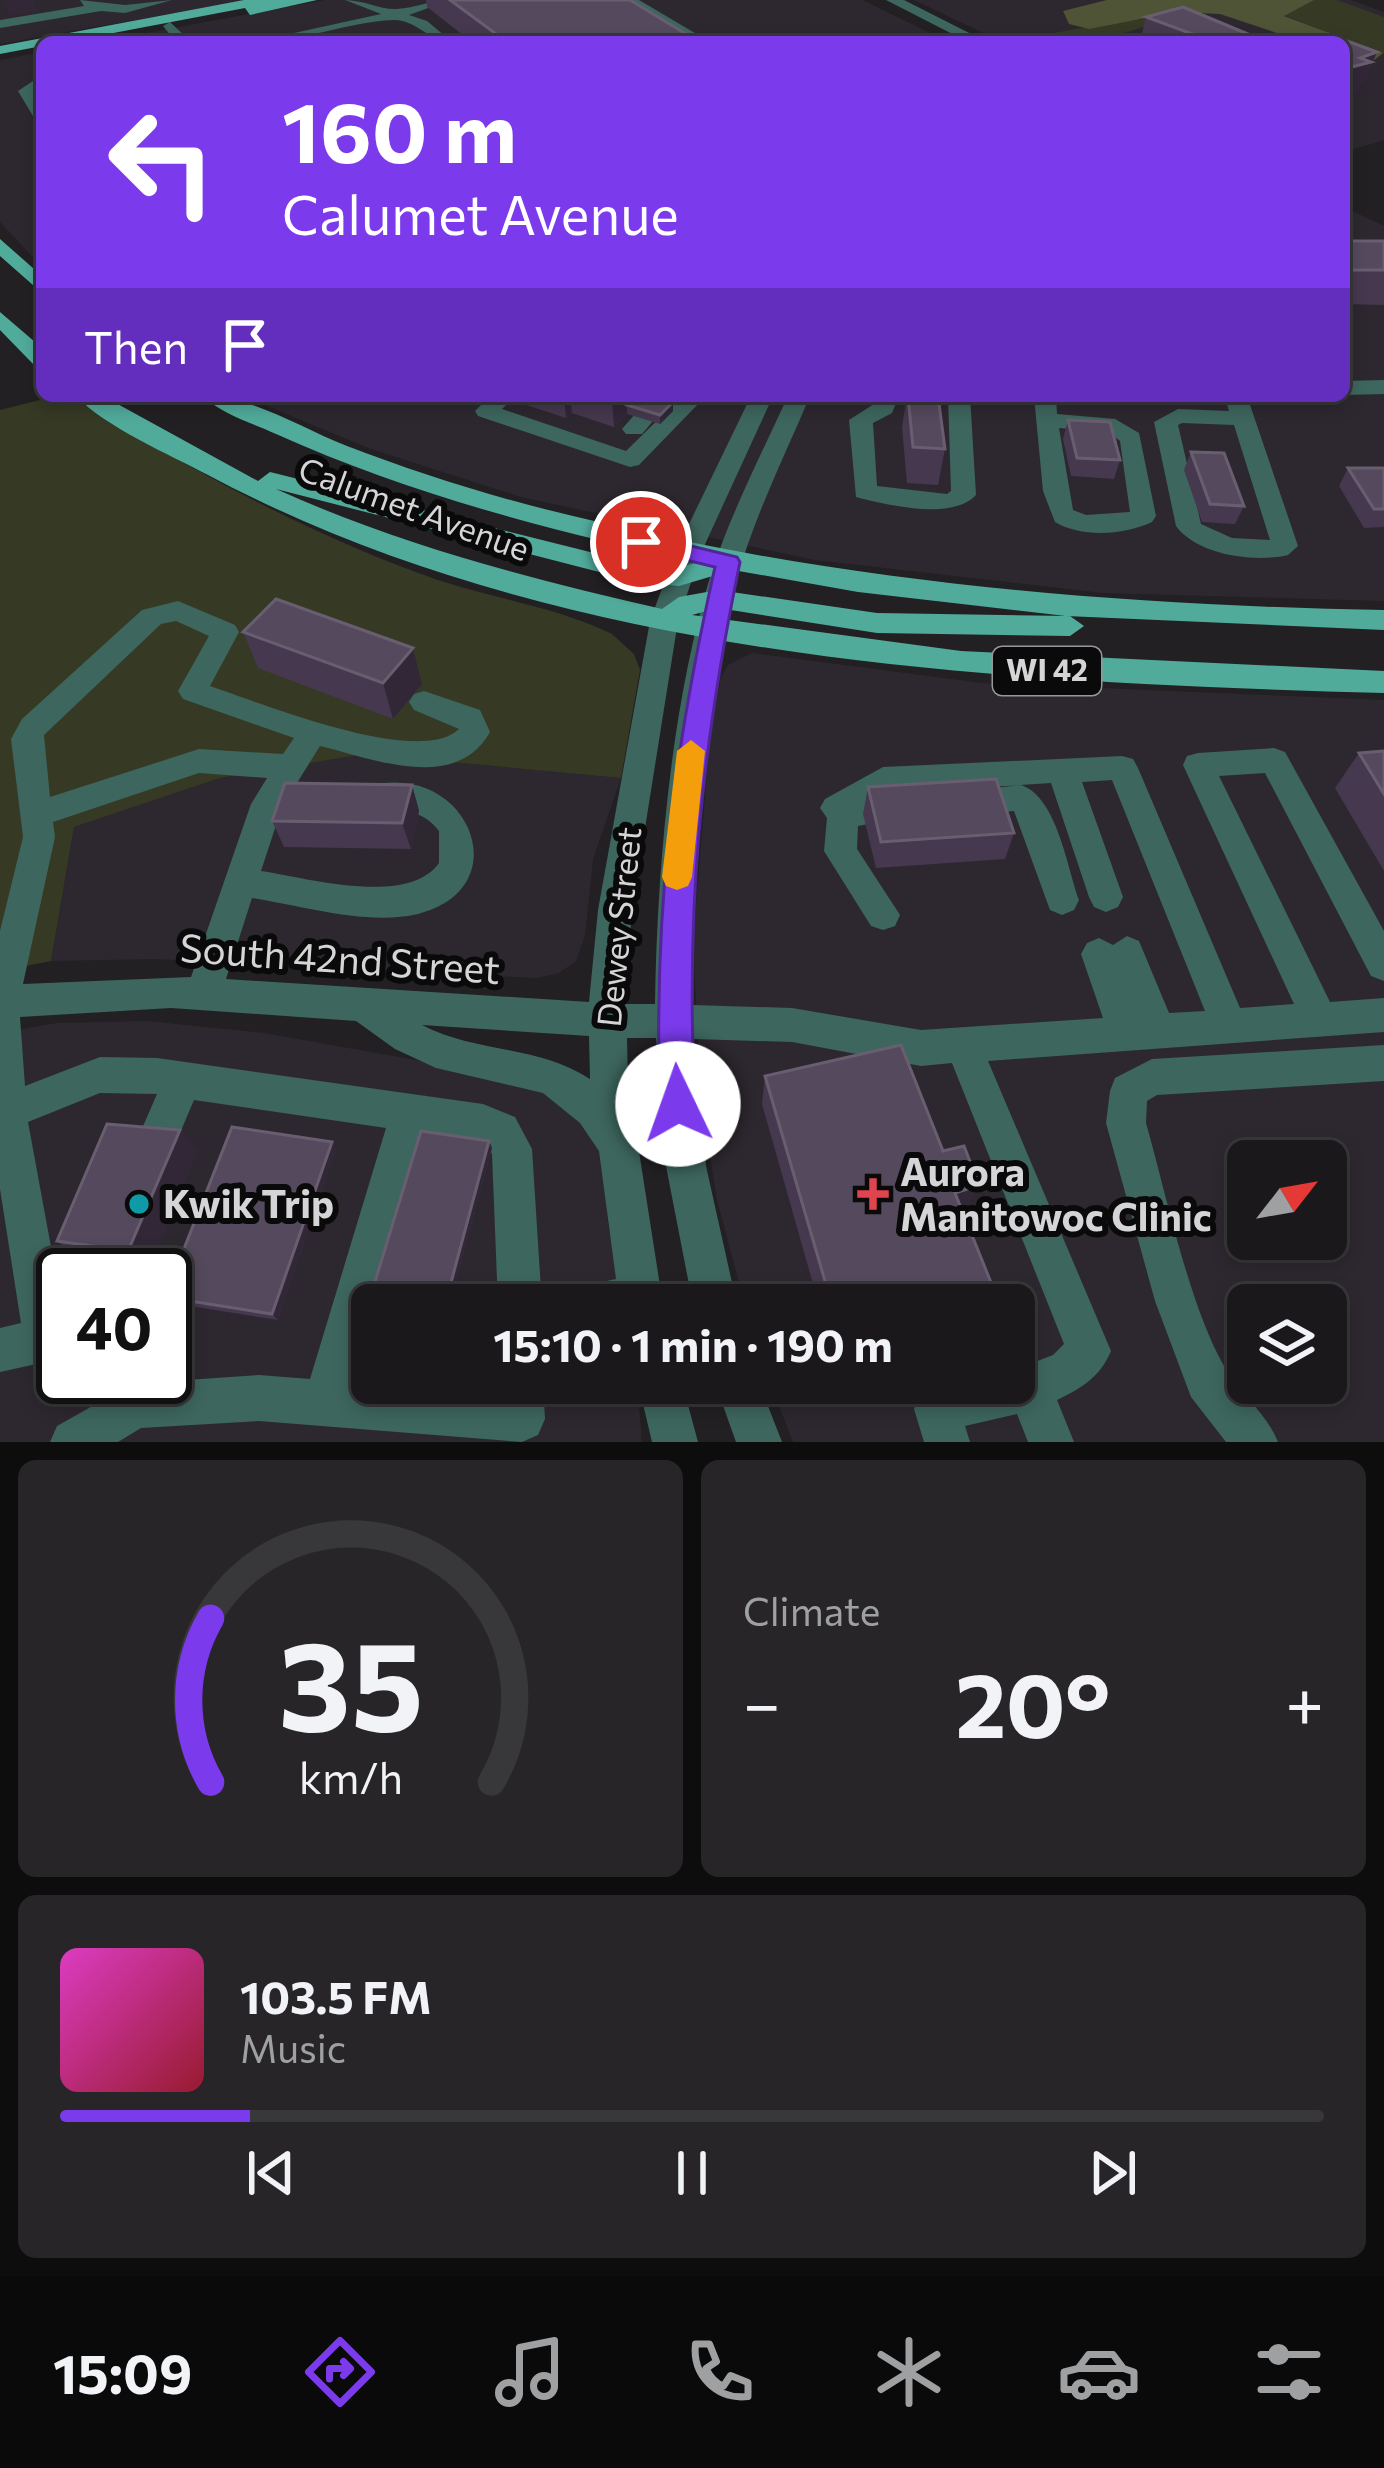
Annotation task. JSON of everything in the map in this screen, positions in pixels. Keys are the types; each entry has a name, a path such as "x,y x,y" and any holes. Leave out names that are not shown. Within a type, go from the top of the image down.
{"main road":[{"path":"89,36 266,0"},
{"path":"116,36 310,0"},
{"path":"0,51 36,46"},
{"path":"0,244 36,280"},
{"path":"0,318 36,354"},
{"name":"Calumet Avenue","path":"97,402 280,500 446,563 664,621 715,615 842,652 1010,668 1384,682"},
{"name":"Calumet Avenue","path":"227,402 338,452 683,565"},
{"path":"195,458 638,574 728,562"},
{"name":"WI 42","path":"728,562 977,600 1175,617 1384,620"},
{"path":"715,615 911,625 1102,625 1175,617"}],"street":[{"path":"0,24 94,4 125,9 165,0"},
{"path":"352,0 422,24 437,36"},
{"path":"289,36 443,0"},
{"path":"870,0 949,35"},
{"path":"893,0 949,35"},
{"path":"636,4 666,3"},
{"path":"636,4 692,36"},
{"path":"170,26 179,36"},
{"path":"36,84 26,91 36,108"},
{"path":"1350,388 1384,388"},
{"path":"497,402 486,411 630,460 690,402"},
{"path":"634,429 630,419 647,402"},
{"path":"610,453 634,429 654,425 677,402"},
{"name":"Dewey Street","path":"637,1284 616,1155 606,1020 619,880 664,621 683,565 759,402"},
{"name":"Dewey Street","path":"710,1284 684,1168 674,1022 674,913 685,793 728,562 796,402"},
{"path":"892,405 861,420 861,486 873,495 951,502 964,495 953,408"},
{"path":"1240,407 1286,546 1207,541 1189,526 1166,422 1240,407"},
{"path":"1046,408 1115,426 1131,438 1143,517 1128,525 1071,522 1059,511 1046,408"},
{"path":"36,1250 4,1113 0,1003 39,837 26,740 33,727 152,616 178,611 240,638 193,691 313,733 417,757 456,751 475,732 469,718 424,701"},
{"path":"203,994 267,804 313,733"},
{"path":"1320,1020 1198,765 1274,760 1384,965"},
{"path":"38,814 199,761 290,767"},
{"path":"1062,900 1031,809 1021,798 857,809 842,820 840,851 883,915 857,896 824,842 833,809 883,779 1122,768 1230,1027"},
{"path":"1062,770 1106,897"},
{"path":"243,882 414,902 441,888 458,864 460,837 448,816 426,800 391,796 340,800"},
{"path":"267,804 303,802"},
{"path":"1113,953 1142,1034"},
{"name":"South 42nd Street","path":"0,1003 99,993 203,994 606,1020 792,1025 922,1048 1384,1015"},
{"path":"366,1006 429,1048 533,1069 560,1080 589,1102 604,1123 616,1155"},
{"path":"964,1047 1089,1351 1069,1371 1035,1387"},
{"path":"1255,1442 1208,1382 1177,1301 1126,1123 1129,1091 1152,1077 1384,1063"},
{"path":"4,1113 100,1075 183,1080 483,1123 501,1131 512,1149 519,1284"},
{"path":"154,1147 183,1080"},
{"path":"326,1403 410,1112"},
{"path":"0,1350 36,1349"},
{"path":"74,1442 136,1406 259,1398 526,1415"},
{"path":"1035,1402 1051,1442"},
{"path":"665,1404 675,1442"},
{"path":"745,1404 759,1442"},
{"path":"947,1442 937,1409 960,1404"}],"shaded area":[{"path":"0,0 248,0 36,36 0,44"},
{"path":"325,0 863,0 936,36 130,36"},
{"path":"914,0 1351,0 1384,12 1384,140 1350,150 1350,36 989,36"},
{"path":"36,53 36,261 0,222 0,60"},
{"path":"1350,210 1384,226 1384,601 1103,593 815,560 521,497 368,448 257,402 1350,402"},
{"path":"752,653 982,683 1384,700 1384,1442 793,1442 778,1404 1035,1404 1035,1284 739,1284 717,1200 701,1099 693,942 710,736 721,677 728,665"},
{"path":"365,754 621,778 593,859 585,936 576,961 559,973 536,978 154,959 51,961 74,827 220,778"},
{"path":"147,1021 264,1033 539,1082 578,1109 602,1155 620,1284 351,1284 351,1404 639,1404 642,1442 0,1442 0,1033 57,1023"}],"green space":[{"path":"1107,0 1314,0 1284,16 1338,36 1286,36 1220,14 1177,12 1089,29 1069,24 1063,11"},
{"path":"1314,0 1337,0 1384,17 1384,54 1350,41 1350,36 1337,36 1283,15"},
{"path":"1187,15 1112,36 1039,36"},
{"path":"1350,41 1383,53 1367,66 1350,48"},
{"path":"36,401 80,402 203,474 342,542 438,580 548,610 612,634 634,654 640,670 621,778 365,754 220,778 74,827 51,961 0,971 0,410"}],"building":[{"path":"450,0 630,0 689,36 499,36"},
{"path":"1183,7 1253,36 1198,36 1146,17"},
{"path":"1350,42 1377,52 1360,58 1371,62 1350,67"},
{"path":"1350,241 1384,241 1384,270 1350,270"},
{"path":"630,402 673,402 660,415 627,405"},
{"path":"909,402 939,402 945,449 913,447"},
{"path":"1068,420 1110,422 1120,460 1077,458"},
{"path":"1191,452 1224,453 1244,506 1210,504"},
{"path":"1348,468 1384,468 1384,509 1374,509"},
{"path":"276,599 413,648 383,683 243,632"},
{"path":"1384,751 1384,794 1359,753"},
{"path":"996,779 1014,833 881,842 868,787"},
{"path":"285,783 412,785 402,823 272,821"},
{"name":"Aurora Manitowoc Clinic","path":"901,1045 943,1151 964,1146 979,1185 955,1193 992,1284 826,1284 765,1076"},
{"path":"107,1124 180,1130 129,1248 57,1241"},
{"name":"Kwik Trip","path":"232,1127 332,1142 272,1314 192,1301 192,1248 184,1248"},
{"name":"Kwik Trip","path":"421,1131 489,1141 451,1284 374,1284"}],"slow traffic":[{"path":"677,877 691,751"}],"place":[{"name":"Aurora Manitowoc Clinic","path":"873,1194"},
{"name":"Kwik Trip","path":"139,1204"}],"route":[{"path":"641,542 728,562 700,693 677,876 673,990 678,1104"}]}
